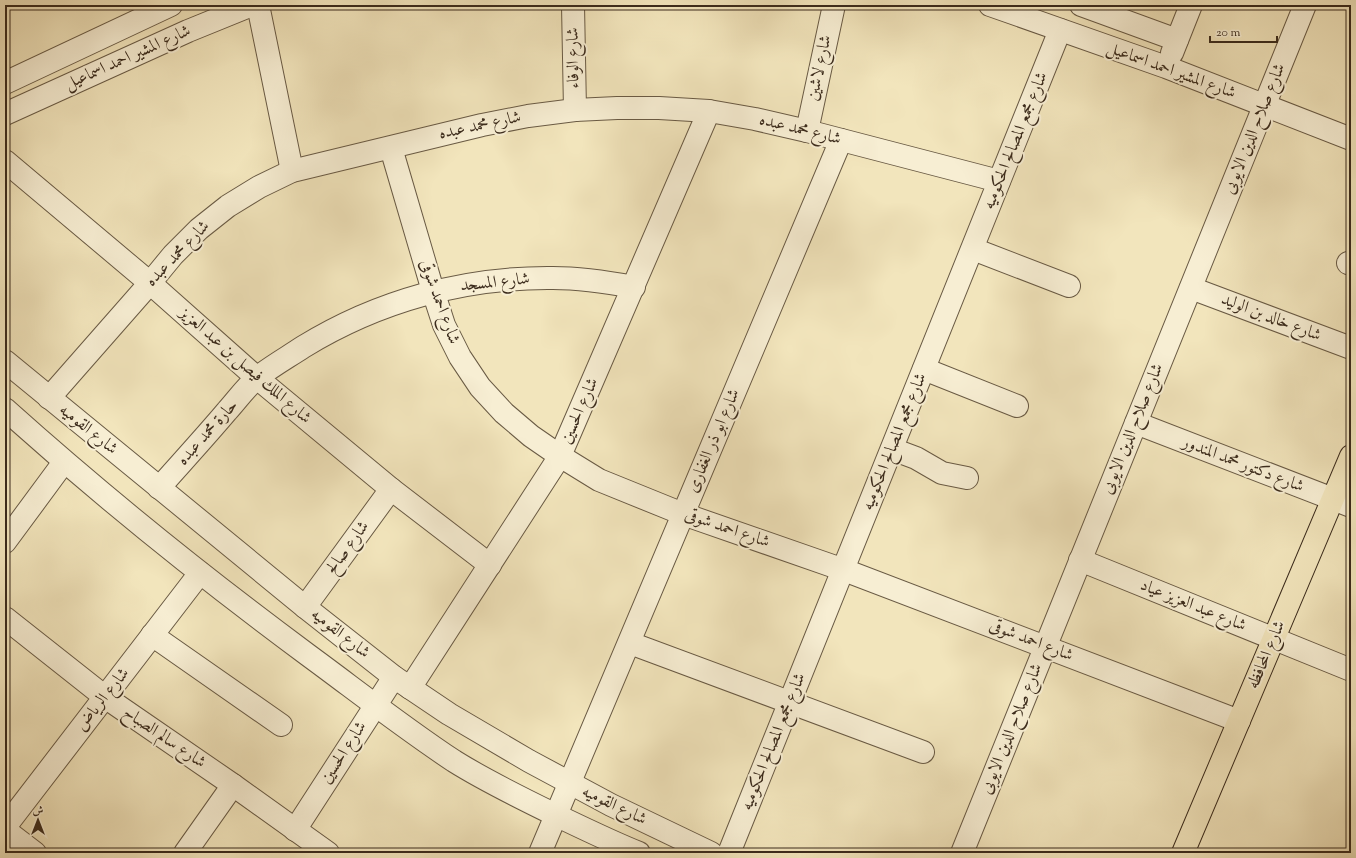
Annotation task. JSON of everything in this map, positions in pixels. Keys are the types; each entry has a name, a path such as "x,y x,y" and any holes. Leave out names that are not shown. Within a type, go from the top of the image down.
{"main road":[{"name":"شارع المحافظه","path":"1183,853 1274,639 1342,503 1351,456"}],"street":[{"name":"شارع المشير احمد اسماعيل","path":"5,83 171,5"},
{"name":"شارع المشير احمد اسماعيل","path":"5,114 188,31 252,5"},
{"path":"258,5 292,171"},
{"name":"شارع الوفاء","path":"573,5 575,110"},
{"name":"شارع لاشين","path":"807,131 834,5"},
{"name":"شارع المشير احمد اسماعيل","path":"990,5 1166,67 1264,106 1351,138"},
{"name":"شارع المشير احمد اسماعيل","path":"1081,5 1177,40"},
{"path":"1166,67 1191,5"},
{"name":"شارع صلاح الدين الايوبى","path":"962,853 1305,5"},
{"name":"شارع مجمع المصالح الحكوميه","path":"730,853 1060,30"},
{"name":"شارع محمد عبده","path":"49,398 173,255 199,229 228,206 259,187 292,171 482,125 528,116 575,110 659,108 709,112 754,119 807,131 999,181"},
{"name":"شارع الحسين","path":"295,830 375,705 402,682 490,565 560,456 709,112"},
{"name":"شارع ابو ذر الغفارى","path":"540,853 841,140"},
{"name":"شارع احمد شوقى","path":"391,148 444,325 460,357 480,387 504,413 531,436 560,456 599,480 683,514 844,570 1239,721"},
{"name":"شارع الملك فيصل بن عبد العزيز","path":"5,161 150,283 257,378 391,489 490,565"},
{"path":"972,249 1069,286"},
{"name":"شارع المسجد","path":"257,378 322,336 357,318 394,303 433,291 479,282 553,278 594,280 634,286"},
{"name":"شارع خالد بن الوليد","path":"1191,288 1351,348"},
{"name":"شارع القوميه","path":"5,362 305,607 402,682 449,714 570,784 712,853"},
{"path":"924,369 1017,406"},
{"name":"حارة محمد عبده","path":"159,488 257,378"},
{"name":"شارع القوميه","path":"5,409 64,462 200,573 375,705 454,761 496,786 639,853"},
{"name":"شارع دكتور محمد المندور","path":"1136,423 1342,503"},
{"path":"892,449 916,458 942,473 967,478"},
{"path":"5,542 64,462"},
{"name":"شارع صالح","path":"305,607 391,489"},
{"name":"شارع عبد العزيز عياد","path":"1080,560 1351,670"},
{"name":"شارع الرياض","path":"5,827 200,573"},
{"name":"شارع سالم الصباح","path":"5,618 105,697 233,785 328,853"},
{"path":"152,635 281,725"},
{"path":"630,642 923,752"},
{"path":"185,853 233,785"},
{"path":"5,830 35,853"}]}
